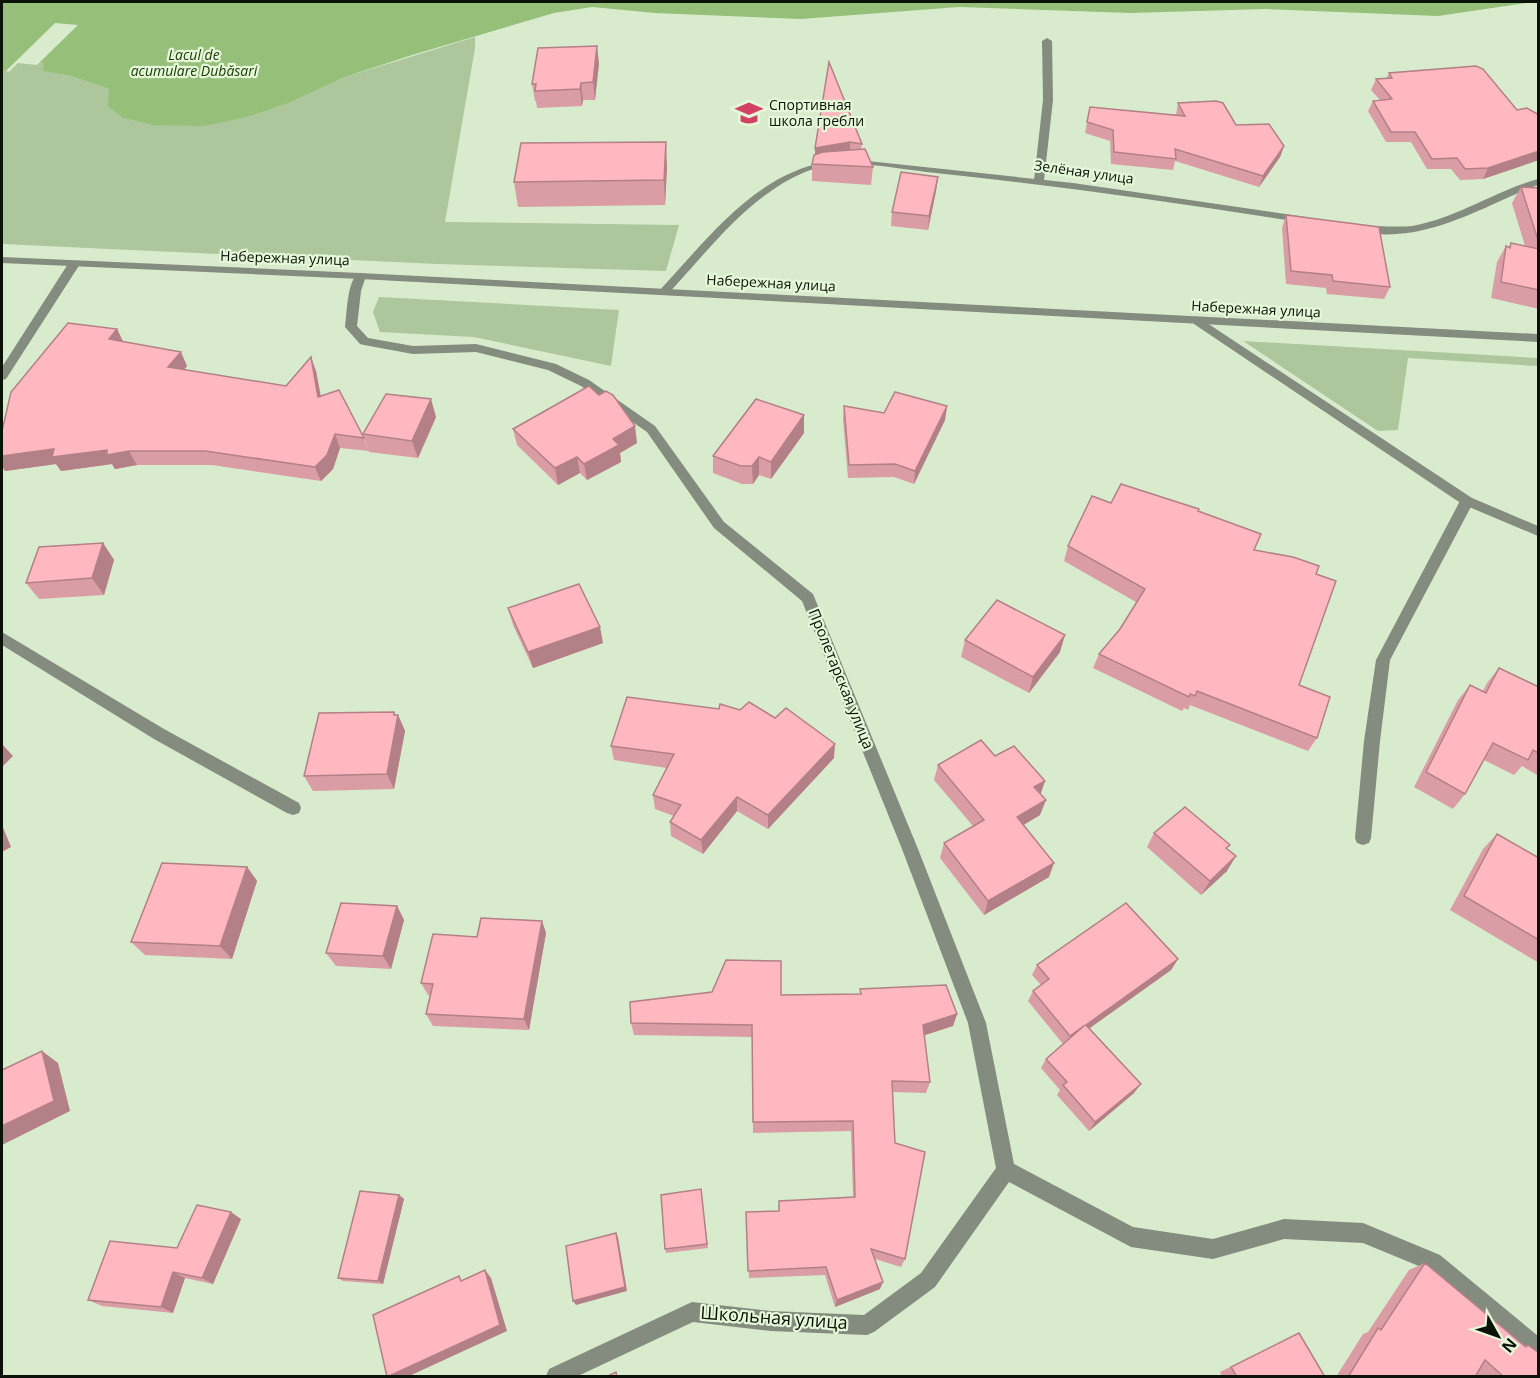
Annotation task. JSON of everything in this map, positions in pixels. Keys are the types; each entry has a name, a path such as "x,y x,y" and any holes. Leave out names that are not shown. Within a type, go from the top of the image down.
{"street":[{"path":"1039,180 1048,99 1047,41"},
{"name":"Зелёная улица","path":"663,293 705,245 757,196 802,170 842,162 1039,180 1318,222"},
{"path":"1352,227 1384,233 1420,230 1539,182"},
{"name":"Набережная улица","path":"2,260 360,276 1539,338"},
{"path":"2,376 74,264"},
{"name":"Пролетарская улица","path":"360,276 355,291 351,327 364,341 413,350 476,348 552,367 585,383 651,429 719,525 808,598 910,849 977,1023 1006,1170"},
{"path":"1198,321 1467,501 1539,531"},
{"path":"1364,838 1372,741 1383,660 1467,501"},
{"path":"2,638 159,734 293,808"},
{"path":"1006,1170 1131,1237 1213,1249 1284,1229 1363,1233 1433,1262 1539,1349"},
{"name":"Школьная улица","path":"556,1377 692,1312 771,1320 867,1325 928,1280 1006,1170"}],"shaded area":[{"path":"475,37 445,222 679,225 666,271 438,264 2,244 2,70 6,71 17,60 44,63 44,71 71,76 109,89 123,118 152,125 251,116 289,103 345,77"},
{"path":"379,297 619,310 611,366 474,337 380,332 373,312"},
{"path":"1243,341 1538,358 1538,366 1408,358 1398,430 1378,431"}],"water":[{"name":"Lacul de acumulare Dubăsari","path":"2,2 1532,2 1438,16 1265,9 1131,13 959,7 801,19 655,13 592,7 554,13 412,55 345,77 289,103 251,116 203,126 152,125 123,118 108,106 109,89 71,76 43,71 44,63 17,60 6,71 2,70"}],"pier":[{"path":"55,23 78,25 37,65 18,63 9,72 6,71"}],"building":[{"path":"597,46 593,82 581,83 580,89 535,91 536,84 532,84 538,48"},
{"path":"829,62 862,144 850,142 815,148"},
{"path":"1476,66 1483,69 1517,110 1527,108 1539,115 1539,151 1488,168 1465,169 1457,158 1432,159 1415,132 1391,132 1373,101 1392,99 1376,79 1392,78 1389,73"},
{"path":"1216,101 1223,103 1236,125 1269,124 1284,146 1263,176 1175,149 1176,159 1114,152 1113,130 1087,122 1090,107 1185,116 1178,103"},
{"path":"666,142 664,180 514,182 521,143"},
{"path":"865,149 873,167 812,164 814,155 823,152"},
{"path":"901,172 938,177 929,216 892,212"},
{"path":"1521,187 1539,188 1539,243"},
{"path":"1286,215 1379,227 1390,287 1333,281 1332,275 1291,271"},
{"path":"1511,243 1539,249 1539,290 1501,282 1506,246 1510,248"},
{"path":"68,323 117,329 109,339 181,352 168,367 286,386 311,357 318,397 339,390 364,438 335,434 327,455 315,467 205,451 129,451 107,455 107,450 52,457 54,449 2,456 2,431 11,392"},
{"path":"589,386 599,395 606,391 613,395 635,426 613,439 619,445 584,464 577,457 555,468 513,429"},
{"path":"895,392 947,406 915,471 895,464 849,465 844,406 884,413"},
{"path":"386,394 431,399 412,441 363,434"},
{"path":"756,399 804,415 771,462 759,457 752,466 741,466 713,456"},
{"path":"1121,484 1199,509 1198,511 1261,534 1254,550 1293,557 1319,566 1316,574 1336,581 1299,685 1330,697 1317,738 1197,691 1195,696 1190,694 1189,697 1099,654 1120,629 1145,589 1068,546 1092,496 1111,503"},
{"path":"103,543 92,578 26,583 39,547"},
{"path":"579,584 600,627 528,652 508,608"},
{"path":"997,600 1065,635 1033,677 965,640"},
{"path":"1499,668 1539,687 1539,753 1533,750 1528,760 1493,743 1465,794 1426,772 1470,685 1486,693"},
{"path":"627,697 719,709 720,704 740,710 749,702 775,718 786,708 835,744 768,815 737,797 701,840 670,822 681,805 653,795 674,754 611,746"},
{"path":"394,712 394,715 398,715 387,774 304,776 319,713"},
{"path":"981,740 995,756 1014,746 1045,781 1034,787 1046,800 1017,817 1054,863 988,901 944,843 984,820 938,765"},
{"path":"1185,807 1230,845 1226,848 1236,856 1210,881 1154,833"},
{"path":"1497,834 1539,858 1539,940 1464,896"},
{"path":"162,863 247,867 220,946 131,942"},
{"path":"341,903 397,906 383,956 326,953"},
{"path":"1126,903 1178,959 1086,1025 1141,1084 1095,1122 1063,1085 1067,1082 1046,1059 1085,1025 1070,1036 1033,991 1049,979 1037,965"},
{"path":"481,918 542,921 524,1019 426,1014 433,984 421,983 433,934 477,937"},
{"path":"726,960 781,961 781,995 861,994 860,989 946,985 957,1014 923,1025 930,1082 892,1081 895,1143 925,1152 905,1259 871,1249 883,1282 837,1300 826,1267 748,1271 746,1212 779,1211 779,1201 855,1197 853,1121 753,1122 752,1025 631,1023 630,1002 712,992"},
{"path":"42,1051 54,1101 2,1126 2,1070"},
{"path":"701,1189 707,1244 665,1249 661,1195"},
{"path":"360,1191 399,1195 378,1281 338,1278"},
{"path":"197,1205 231,1212 202,1278 173,1272 161,1307 88,1300 110,1241 177,1248"},
{"path":"616,1233 625,1287 573,1301 566,1246"},
{"path":"1425,1263 1526,1347 1528,1345 1539,1353 1539,1377 1504,1377 1485,1360 1475,1377 1348,1377 1378,1328 1381,1330"},
{"path":"485,1270 500,1325 387,1377 373,1315 459,1276 461,1281"},
{"path":"1299,1333 1325,1377 1237,1377 1231,1367"},
{"path":"616,1372 617,1377 606,1377"}],"place":[{"name":"Спортивная школа гребли","path":"749,113"}]}
